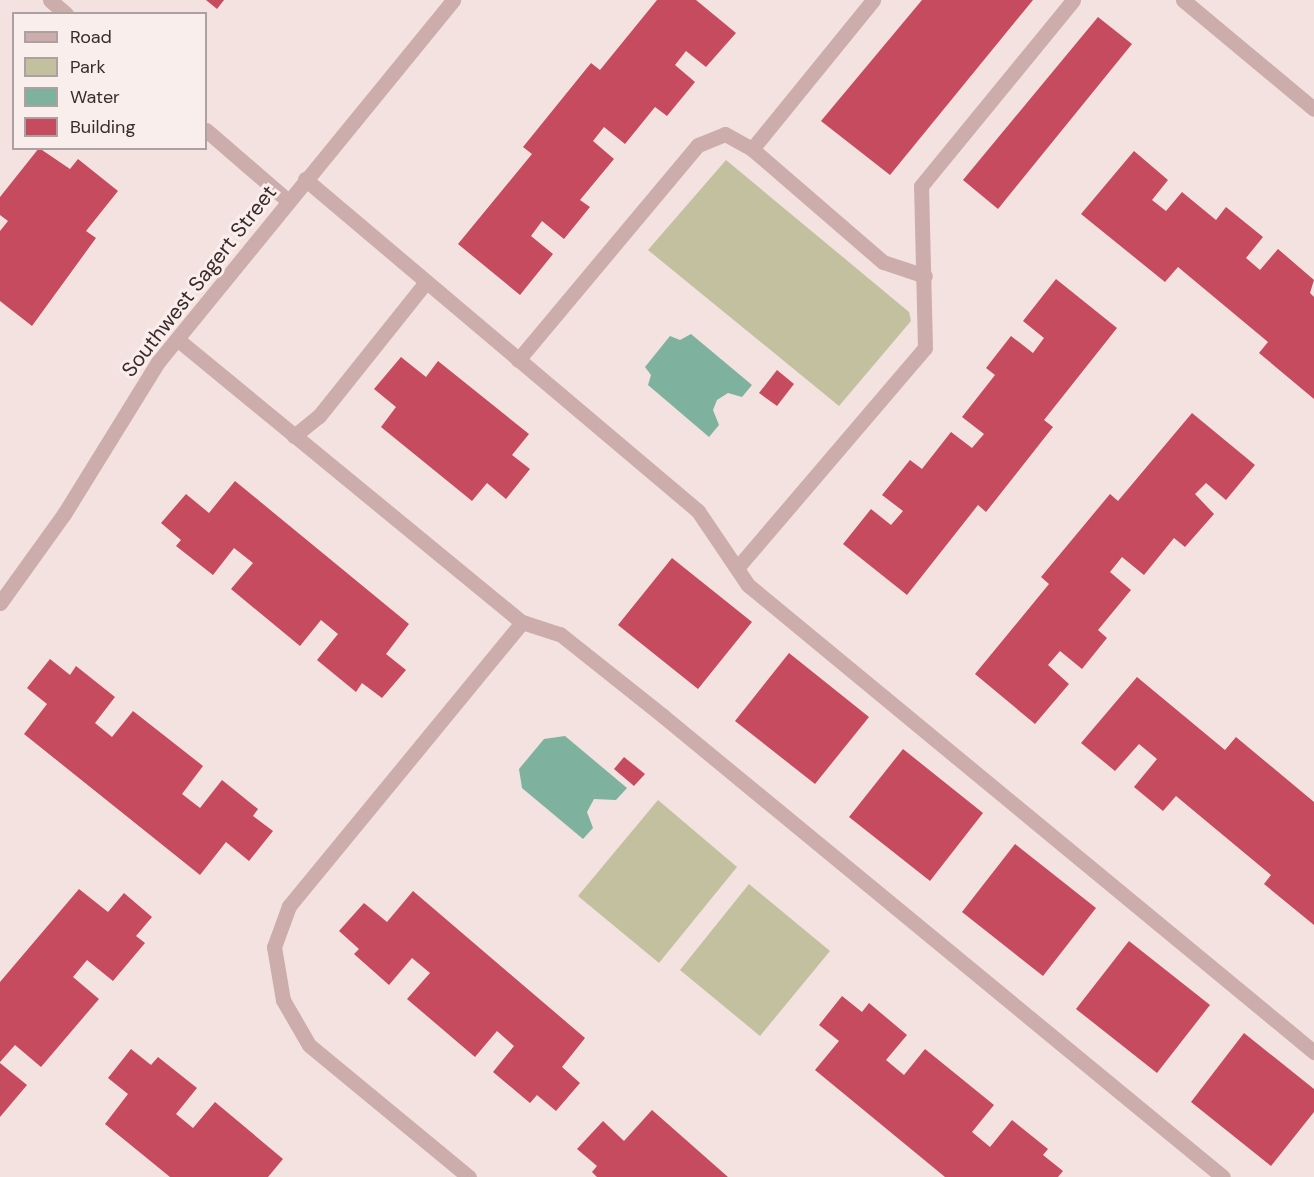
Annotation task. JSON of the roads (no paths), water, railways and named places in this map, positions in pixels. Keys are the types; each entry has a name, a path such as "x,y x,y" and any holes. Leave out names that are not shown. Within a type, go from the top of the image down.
{"street":[{"path":"50,0 64,12"},
{"name":"Southwest Sagert Street","path":"0,603 177,339 287,200 453,0"},
{"path":"752,149 873,0"},
{"path":"737,568 926,348 921,186 1073,0"},
{"path":"1182,0 1314,109"},
{"path":"207,131 287,200"},
{"path":"518,360 698,146 725,134 752,149 883,262 925,276"},
{"path":"305,178 698,512 748,585 1314,1052"},
{"path":"294,436 319,416 426,282"},
{"path":"177,339 522,622 560,634 586,654 1223,1177"},
{"path":"469,1177 309,1045 283,1000 274,947 289,906 522,622"}],"water":[{"path":"691,334 752,385 742,397 728,393 717,400 713,410 719,425 709,437 648,385 651,375 645,367 670,336 680,340"},
{"path":"565,736 627,788 616,800 594,799 587,812 593,828 583,839 522,788 519,769 544,739"}]}
